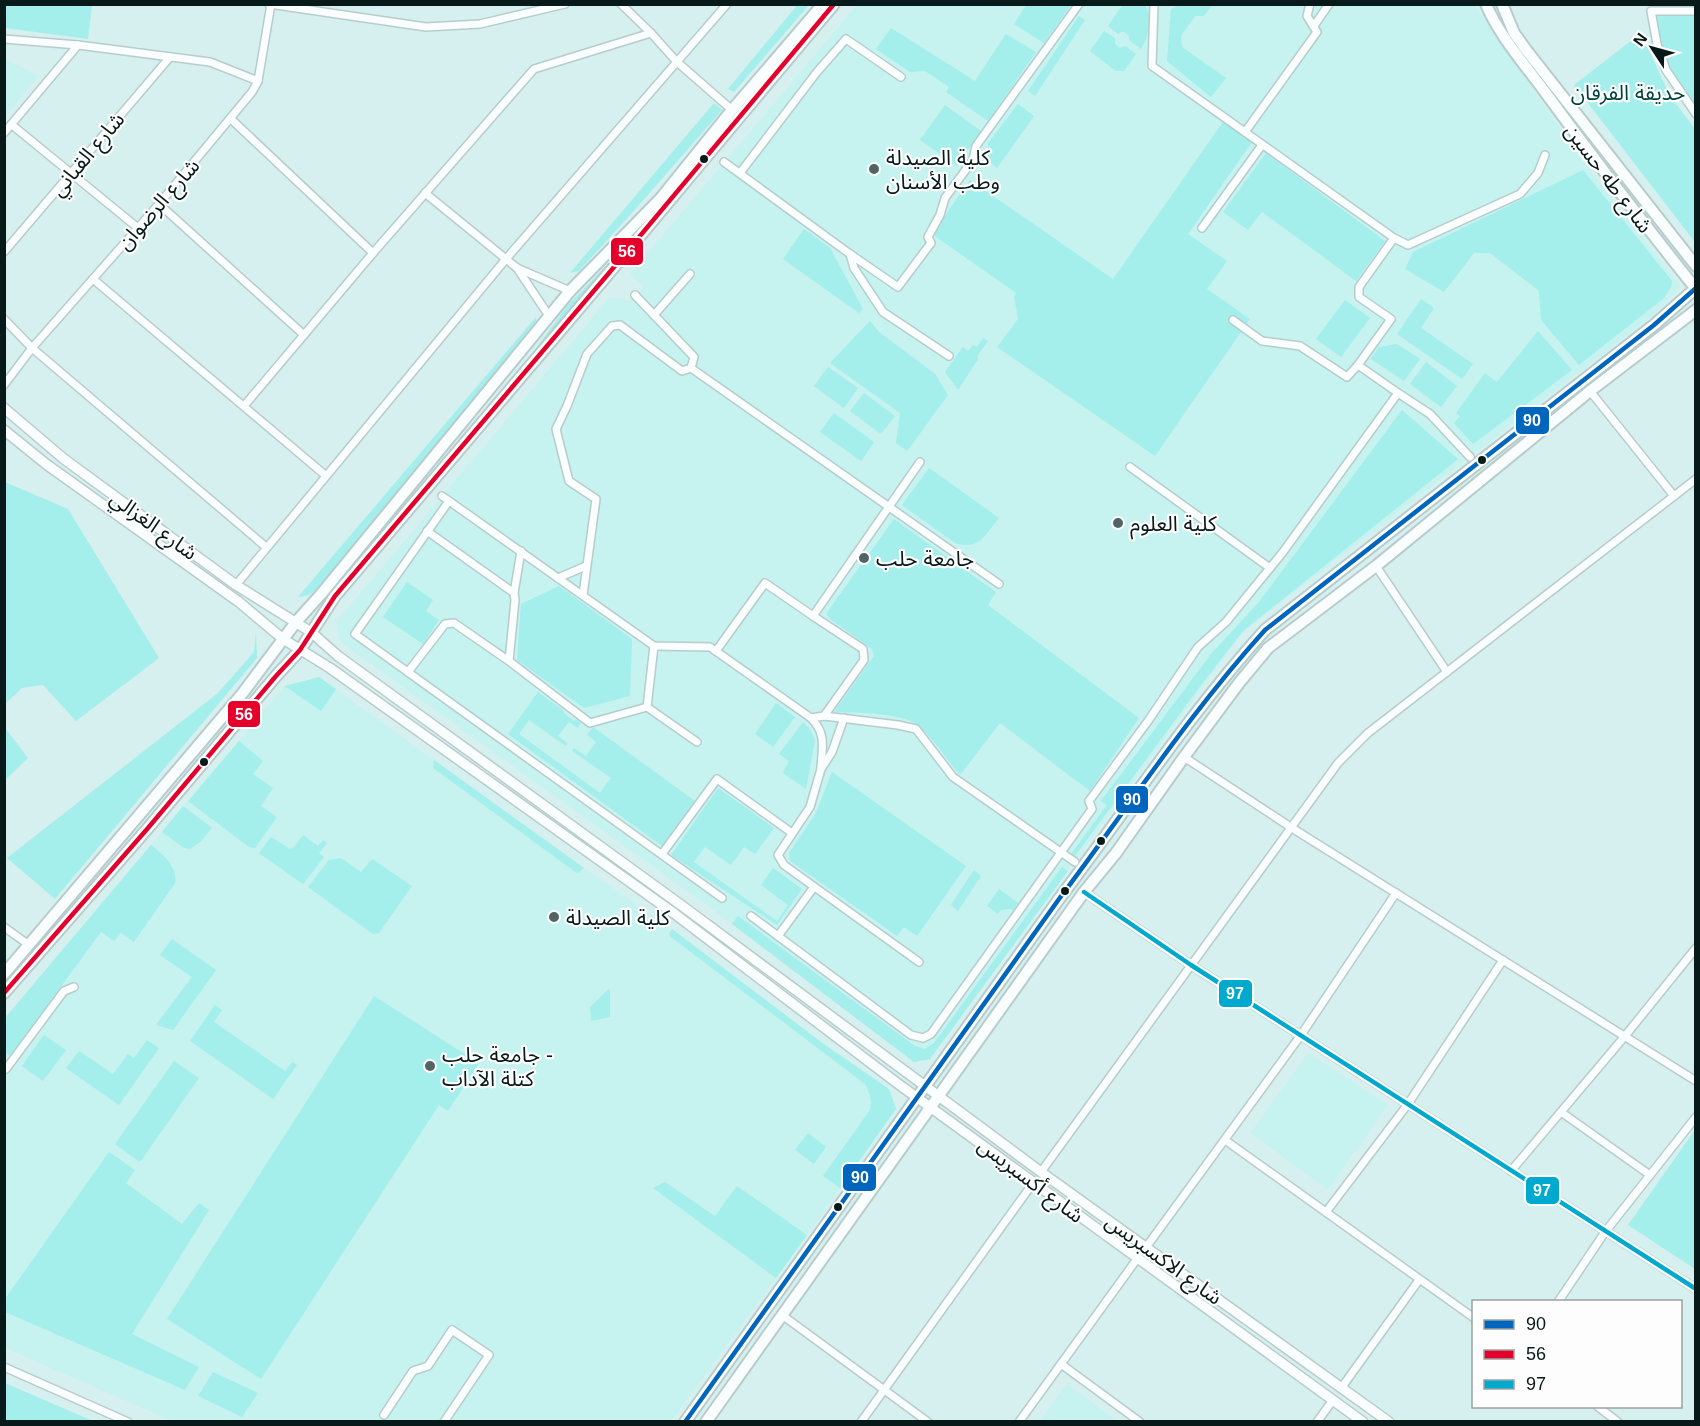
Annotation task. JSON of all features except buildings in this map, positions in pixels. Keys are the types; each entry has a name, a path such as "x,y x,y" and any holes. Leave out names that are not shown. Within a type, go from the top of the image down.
{"main road":[{"path":"4,974 242,694 296,622 570,291 660,198 823,4"},
{"path":"4,993 300,650 335,596 834,4"},
{"name":"شارع طه حسين","path":"1486,4 1507,40 1567,123 1695,288"},
{"path":"1502,4 1514,33 1527,51 1695,266"},
{"path":"685,1422 1052,909 1225,675 1265,630 1654,325 1695,288"},
{"path":"706,1422 1084,892 1131,832 1239,683 1268,648 1376,566 1590,391 1695,310"},
{"name":"شارع الغزالي","path":"4,408 64,459 260,602 296,622 338,656 925,1085"},
{"name":"شارع الغزالي","path":"4,430 46,464 239,602 283,639 330,668 675,914 917,1096"},
{"path":"1117,823 1131,832"},
{"name":"شارع الاكسبريس","path":"925,1085 1041,1172 1389,1422"},
{"name":"شارع أكسبريس","path":"917,1096 1363,1422"}],"street":[{"path":"270,5 426,27 480,24 565,4"},
{"path":"621,4 676,61 732,110"},
{"path":"236,585 506,259 727,4"},
{"path":"724,162 898,287 931,243 928,237 945,198 973,160 976,146 1078,4"},
{"path":"1154,4 1152,66 1394,238 1408,245 1520,194 1538,173 1545,155"},
{"path":"1245,132 1317,32 1307,16 1310,4"},
{"path":"1314,26 1329,4"},
{"name":"شارع الرضوان","path":"4,384 32,348 159,204 252,92 258,81 270,5"},
{"path":"1694,109 1666,70 1657,44 1651,11 1695,10"},
{"path":"244,406 373,253 534,69 651,33"},
{"path":"4,39 78,45 210,62 258,81"},
{"path":"740,173 817,72 846,39 901,76"},
{"path":"4,133 78,45"},
{"name":"شارع القباني","path":"4,252 170,57"},
{"path":"231,119 373,253"},
{"path":"12,125 138,228"},
{"path":"1202,228 1263,145"},
{"path":"425,193 517,268 570,291"},
{"path":"159,204 304,335"},
{"path":"1233,320 1262,340 1300,346 1347,377 1390,319 1359,297 1359,286 1394,238"},
{"path":"850,254 854,268 883,312 949,356"},
{"path":"517,268 549,316"},
{"path":"654,315 690,274"},
{"path":"93,279 325,476"},
{"path":"635,295 694,357 691,368"},
{"path":"4,319 32,348 266,547"},
{"path":"583,595 596,500 569,481 556,429 587,354 612,326 620,326 682,371 691,368"},
{"path":"1358,365 1430,414 1470,457"},
{"path":"691,368 999,584"},
{"path":"1590,391 1674,496"},
{"path":"751,916 911,1035 923,1038 931,1034 1092,809 1089,801 1148,721 1198,647 1226,622 1270,568 1398,393"},
{"path":"813,616 920,462"},
{"path":"1130,467 1270,568"},
{"path":"1041,1172 1338,763 1353,747 1695,479"},
{"path":"722,898 355,634 428,531 445,498 654,646 710,647 812,718 820,726 823,736 821,769 810,807 778,855 784,865 919,962"},
{"path":"428,531 514,593"},
{"path":"509,661 514,593 521,552"},
{"path":"558,578 586,566"},
{"path":"1376,566 1447,672"},
{"path":"716,651 765,582 863,649 864,660 824,716"},
{"path":"408,672 445,624 454,623 509,661 590,723 647,707"},
{"path":"647,707 654,646"},
{"path":"647,707 697,742"},
{"path":"812,718 824,716 844,718 916,729 953,777 1075,862"},
{"path":"821,769 832,752 844,718"},
{"path":"1184,757 1396,894 1695,1081"},
{"path":"662,855 717,779 792,833"},
{"path":"778,936 814,887"},
{"path":"1084,892 1191,965 1695,1289"},
{"path":"1147,1246 1301,1035 1396,894"},
{"path":"4,927 29,945"},
{"path":"1511,1171 1695,948"},
{"path":"1326,1212 1407,1104 1503,960"},
{"path":"6,1069 64,991 74,987"},
{"path":"1561,1112 1650,1175"},
{"path":"1559,1300 1605,1232 1695,1117"},
{"path":"1225,1140 1472,1317"},
{"path":"861,1422 1033,1183"},
{"path":"1019,1422 1137,1258"},
{"path":"1342,1387 1419,1280"},
{"path":"782,1315 928,1422"},
{"path":"384,1415 413,1371 428,1366 452,1330 489,1355 444,1422"},
{"path":"1061,1364 1140,1422"},
{"path":"4,1367 128,1422"},
{"path":"1317,1422 1333,1400"},
{"path":"1598,1408 1615,1421"}],"shaded area":[{"name":"جامعة حلب","path":"857,5 1474,5 1581,158 1680,286 1653,315 1243,632 930,1059 914,1062 720,915 340,642 337,621 610,297 629,301 643,286 630,274"},
{"path":"5,59 38,76 5,116"},
{"name":"جامعة حلب - كتلة الآداب","path":"319,677 676,932 821,1042 889,1089 896,1109 793,1255 671,1421 172,1421 5,1348 5,1018 285,686"},
{"path":"1308,1053 1388,1105 1328,1190 1250,1133"},
{"path":"1067,1384 1117,1421 1039,1421"}],"green space":[{"path":"5,4 92,5 88,39 5,28"},
{"path":"798,4 809,5 734,92 728,89"},
{"path":"1123,4 1145,5 1149,15 1149,27 1141,49 1129,40 1125,33 1118,34 1108,26"},
{"path":"1026,5 1071,5 1044,43 1014,24"},
{"path":"1180,5 1212,5 1204,16 1195,16 1181,36 1182,47 1226,78 1211,97 1167,61 1171,9"},
{"path":"1651,11 1695,11 1695,105 1691,108 1666,70"},
{"path":"1079,16 1085,20 1035,96 1028,91"},
{"path":"891,28 975,81 1006,34 1036,52 988,121 946,92 949,87 925,71 910,72 876,49"},
{"path":"1104,31 1115,38 1115,44 1120,48 1125,46 1136,54 1124,71 1116,71 1090,51"},
{"name":"حديقة الفرقان","path":"1641,33 1670,96 1695,129 1695,242 1574,85"},
{"path":"714,103 722,110 579,271 570,273"},
{"path":"1018,104 1034,116 997,168 985,158 989,151 988,143"},
{"path":"945,105 981,131 957,166 920,140"},
{"path":"1223,122 1252,142 1188,234 1227,261 1207,289 1250,319 1155,456 997,347 1018,319 1014,296 1016,293 932,234 970,180 1113,279"},
{"path":"1266,153 1385,241 1356,281 1262,212 1248,230 1223,212"},
{"path":"1583,170 1672,281 1664,298 1579,365 1541,320 1539,291 1490,253 1474,253 1444,292 1405,269 1413,252"},
{"path":"654,216 505,391 567,306"},
{"path":"804,229 830,248 863,309 859,313 783,259"},
{"path":"1421,299 1434,308 1421,328 1473,364 1462,379 1397,334"},
{"path":"1345,300 1370,318 1341,357 1316,339"},
{"path":"536,317 536,321 479,397 320,586 309,595 298,597"},
{"path":"870,321 879,332 935,374 948,395 907,451 896,443 900,413 830,363"},
{"path":"1538,331 1572,370 1473,444 1454,423 1460,416 1456,413 1485,373 1497,382"},
{"path":"983,338 988,341 958,390 945,372 963,347 968,351 973,345 977,347"},
{"path":"1397,344 1420,359 1404,381 1371,359 1379,347"},
{"path":"1426,362 1457,386 1441,407 1410,384"},
{"path":"828,367 858,388 844,408 814,386"},
{"path":"864,393 895,416 881,434 850,411"},
{"path":"1402,410 1458,459 1243,631 1075,856 1071,854 1107,805 1101,801 1211,654 1259,602"},
{"path":"834,413 874,442 861,461 820,432"},
{"path":"929,468 999,518 981,540 970,545 955,543 902,505"},
{"path":"5,482 68,509 159,658 76,721 43,685 22,688 5,704"},
{"path":"894,519 996,592 988,605 1139,718 1090,791 1000,723 960,775 929,736 910,721 878,714 834,712 874,656 872,649 830,619 827,615 828,611"},
{"path":"407,582 433,600 426,611 439,620 423,644 383,617"},
{"path":"559,586 632,639 630,696 584,708 517,660 521,604"},
{"path":"256,631 257,658 55,899 7,858 218,693 254,652"},
{"path":"319,677 336,689 321,711 285,686"},
{"path":"538,692 574,721 576,719 581,723 578,728 569,722 558,736 568,744 566,746 529,720 519,734 600,793 611,778 572,751 574,748 586,756 596,742 587,735 593,727 695,801 662,846 508,734"},
{"path":"776,703 795,717 773,747 755,734"},
{"path":"803,722 810,729 815,740 806,789 783,773 789,761 779,754"},
{"path":"5,728 28,758 5,780"},
{"path":"239,741 263,761 253,774 273,788 261,806 277,817 255,848 249,847 188,801"},
{"path":"434,760 584,868 578,873 574,871 433,768"},
{"path":"832,772 966,866 917,936 904,927 897,936 790,861 789,853 816,813"},
{"path":"718,788 774,828 755,854 744,847 731,865 705,847 694,862 777,921 788,905 761,885 773,868 802,889 777,925 671,855"},
{"path":"183,806 212,828 200,842 190,849 184,848 162,832"},
{"path":"303,835 318,846 323,840 327,843 319,853 324,857 303,884 259,853 271,837 290,849"},
{"path":"151,845 172,866 175,883 134,942 121,933 114,941 101,932 10,1056 5,1052 5,1018"},
{"path":"341,858 361,872 372,859 412,886 379,933 373,934 308,887 329,860"},
{"path":"1062,867 1068,871 930,1059 914,1062 732,924 738,916 915,1046 925,1049 934,1043"},
{"path":"974,870 981,876 958,911 951,905"},
{"path":"999,889 1018,903 1013,910 1001,910 998,914 987,906"},
{"path":"672,929 821,1042 889,1089 896,1109 840,1188 823,1176 870,1110 870,1096 865,1084 671,937 669,934"},
{"path":"172,939 216,970 173,1030 156,1025 192,977 160,955"},
{"path":"610,988 610,1017 591,1021 590,1007"},
{"path":"374,996 479,1063 448,1111 439,1105 261,1379 167,1319"},
{"path":"215,1005 222,1010 214,1022 285,1071 292,1062 297,1065 273,1099 190,1041"},
{"path":"44,1035 66,1050 43,1081 22,1066"},
{"path":"147,1040 159,1048 119,1105 66,1068 79,1051 113,1074 128,1054 134,1058"},
{"path":"174,1061 199,1078 140,1162 115,1144"},
{"path":"1695,1130 1696,1269 1628,1225"},
{"path":"808,1133 826,1147 814,1164 795,1150"},
{"path":"109,1152 135,1170 126,1183 182,1224 199,1203 209,1210 132,1334 199,1367 185,1390 5,1312 5,1299"},
{"path":"665,1182 715,1216 737,1186 807,1235 776,1278 653,1188"},
{"path":"213,1372 258,1393 242,1417 198,1396"},
{"path":"5,1383 93,1421 5,1421"}],"transit line":[{"name":"56","path":"4,993 300,650 335,596 834,4"},
{"name":"90","path":"685,1422 1159,762 1210,695 1265,630 1654,325 1696,288"},
{"name":"97","path":"1084,892 1191,965 1696,1289"}],"place":[{"name":"كلية الصيدلة وطب الأسنان","path":"874,169"},
{"name":"كلية العلوم","path":"1118,523"},
{"name":"جامعة حلب","path":"864,558"},
{"name":"كلية الصيدلة","path":"554,917"},
{"name":"جامعة حلب - كتلة الآداب","path":"430,1066"}]}
